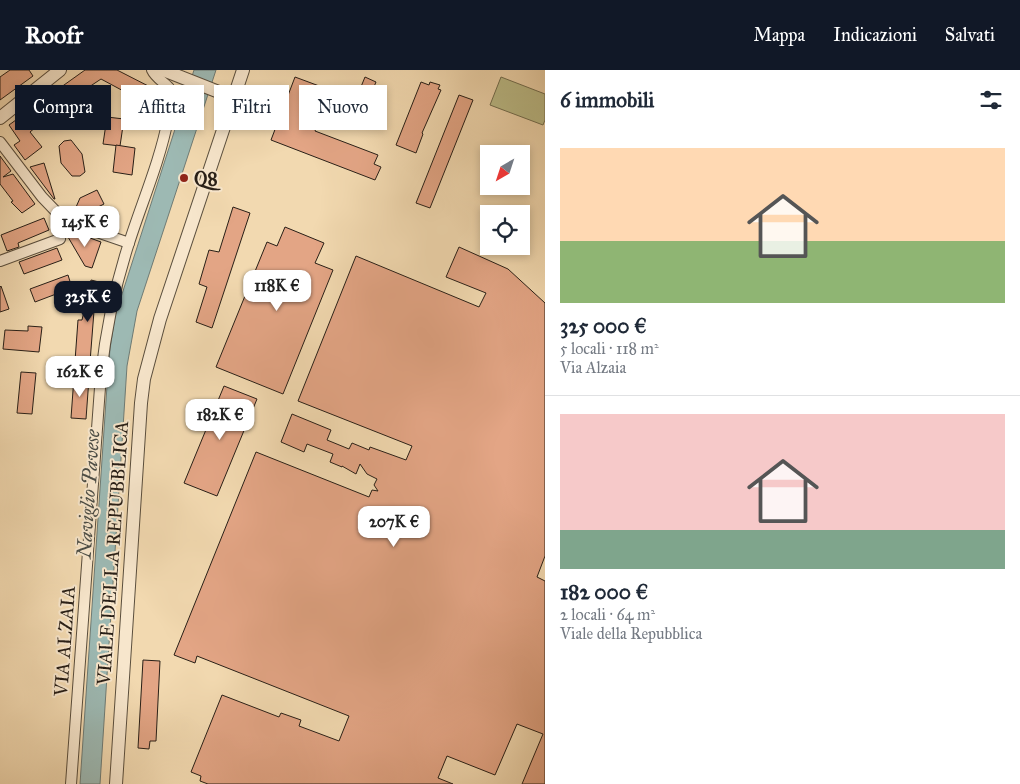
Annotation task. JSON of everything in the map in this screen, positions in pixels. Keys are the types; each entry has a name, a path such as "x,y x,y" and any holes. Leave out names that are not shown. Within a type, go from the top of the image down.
{"street":[{"path":"0,118 60,70"},
{"name":"VIA ALZAIA","path":"71,784 100,374 109,314 129,243 165,136 173,97 171,89 152,70"},
{"path":"163,70 214,90"},
{"name":"VIALE DELLA REPUBBLICA","path":"238,85 243,70"},
{"name":"VIALE DELLA REPUBBLICA","path":"116,784 144,380 160,319 223,130"},
{"path":"0,142 42,197 65,221 129,243"},
{"path":"0,261 60,239"}],"green space":[{"path":"501,77 545,94 545,120 543,125 490,105"}],"water":[{"path":"194,70 216,70 204,107 204,85 189,85"},
{"path":"175,130 196,130 137,311 127,366 100,784 80,784 107,386 115,316"}],"building":[{"path":"10,70 29,70 33,76 21,85 15,85 15,89 0,100 0,77"},
{"path":"85,70 117,70 146,85 121,85 121,90 101,79 92,85 64,85"},
{"path":"295,77 317,85 299,85 299,130 315,130 378,155 374,164 381,167 375,180 271,140 275,130 289,130 289,93"},
{"path":"365,77 376,82 375,85 362,85"},
{"path":"421,82 429,85 430,82 440,85 438,89 441,90 422,133 416,153 396,145"},
{"path":"459,95 473,100 430,208 416,203"},
{"path":"111,117 121,119 122,130 120,146 103,144 105,130 111,130"},
{"path":"15,121 15,130 32,130 30,132 42,147 25,160 14,145 20,141 9,125"},
{"path":"71,140 82,154 85,172 80,176 72,176 61,163 59,146 64,141"},
{"path":"116,145 135,148 132,175 113,172"},
{"path":"0,156 11,171 3,177 13,174 35,204 22,213 11,202 13,201 0,184"},
{"path":"44,163 55,199 30,167"},
{"path":"97,190 104,204 94,209 90,220 73,214 80,198"},
{"path":"233,207 250,213 212,328 196,322 207,287 199,284 209,250 219,252"},
{"path":"44,218 49,230 18,243 19,247 7,251 1,235"},
{"path":"285,227 324,243 315,263 333,270 283,394 216,367 267,242 277,246"},
{"path":"71,231 101,242 92,268 85,266 68,237"},
{"path":"459,247 508,269 545,303 545,556 537,577 545,581 545,784 522,784 543,734 517,724 495,775 447,756 438,778 453,784 208,784 200,781 201,776 191,772 222,695 279,717 281,713 301,720 299,726 339,741 349,716 197,656 195,663 174,655 256,452 369,497 372,490 378,491 374,485 377,479 367,474 360,464 356,474 330,462 333,454 307,444 304,452 281,442 292,414 331,430 327,440 349,449 352,443 369,450 370,447 406,460 412,446 298,401 356,256 479,307 486,293 446,277"},
{"path":"57,248 62,260 24,274 19,262"},
{"path":"68,275 72,288 35,302 30,289"},
{"path":"91,280 103,283 98,300 101,301 98,312 94,311 90,362 75,361 78,320 82,320"},
{"path":"0,287 9,309 0,312"},
{"path":"28,326 42,327 39,352 3,349 5,330 28,331"},
{"path":"21,372 36,373 32,414 17,413"},
{"path":"74,377 89,378 86,419 71,418"},
{"path":"224,386 257,399 217,496 184,483"},
{"path":"143,660 160,661 156,741 150,741 149,749 138,748"}],"place":[{"name":"Q8","path":"184,178"}],"water label":[{"name":"Naviglio Pavese","path":"88,494"}]}
